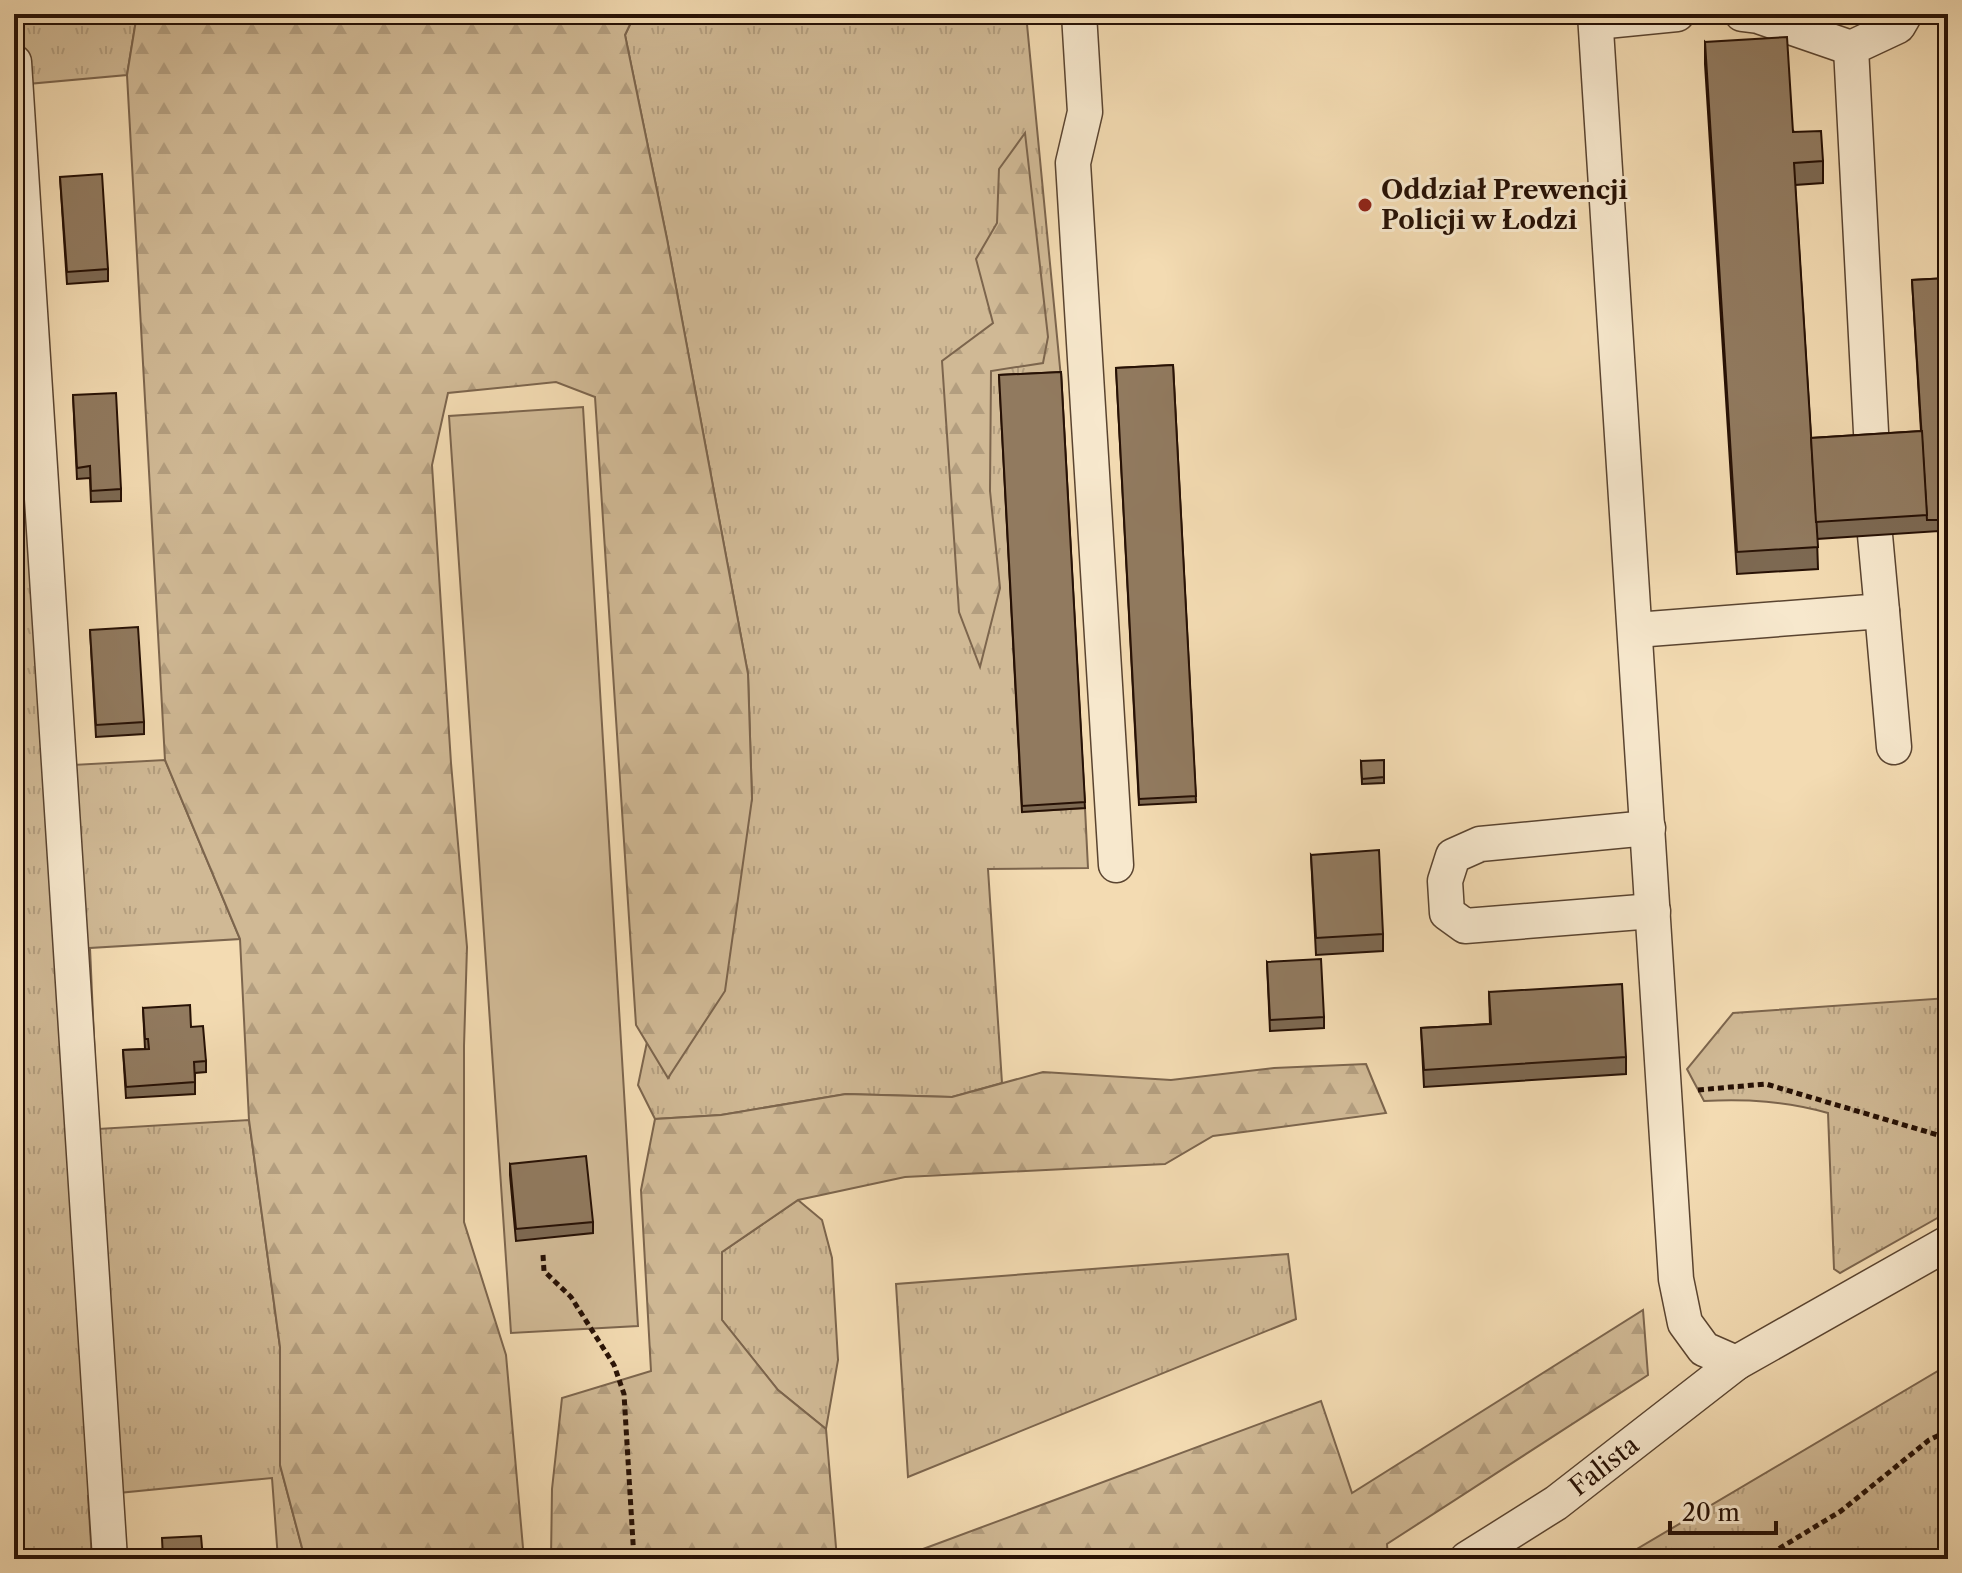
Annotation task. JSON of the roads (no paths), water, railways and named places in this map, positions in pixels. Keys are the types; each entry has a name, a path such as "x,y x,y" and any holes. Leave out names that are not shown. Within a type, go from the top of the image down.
{"lane":[{"path":"1079,14 1085,112 1073,163 1116,865"},
{"path":"1677,14 1596,18 1676,1279 1685,1323 1704,1349 1736,1363"},
{"path":"1742,14 1758,16 1851,48 1898,26 1905,14"},
{"path":"1851,48 1872,451"},
{"path":"14,62 110,1559"},
{"path":"1875,535 1894,747"},
{"path":"1636,630 1882,611"},
{"path":"1648,828 1480,844 1453,856 1445,881 1447,913 1465,926 1653,911"},
{"name":"Falista","path":"1467,1559 1556,1503 1736,1363 1948,1243"}],"place":[{"name":"Oddział Prewencji Policji w Łodzi","path":"1365,205"}]}
